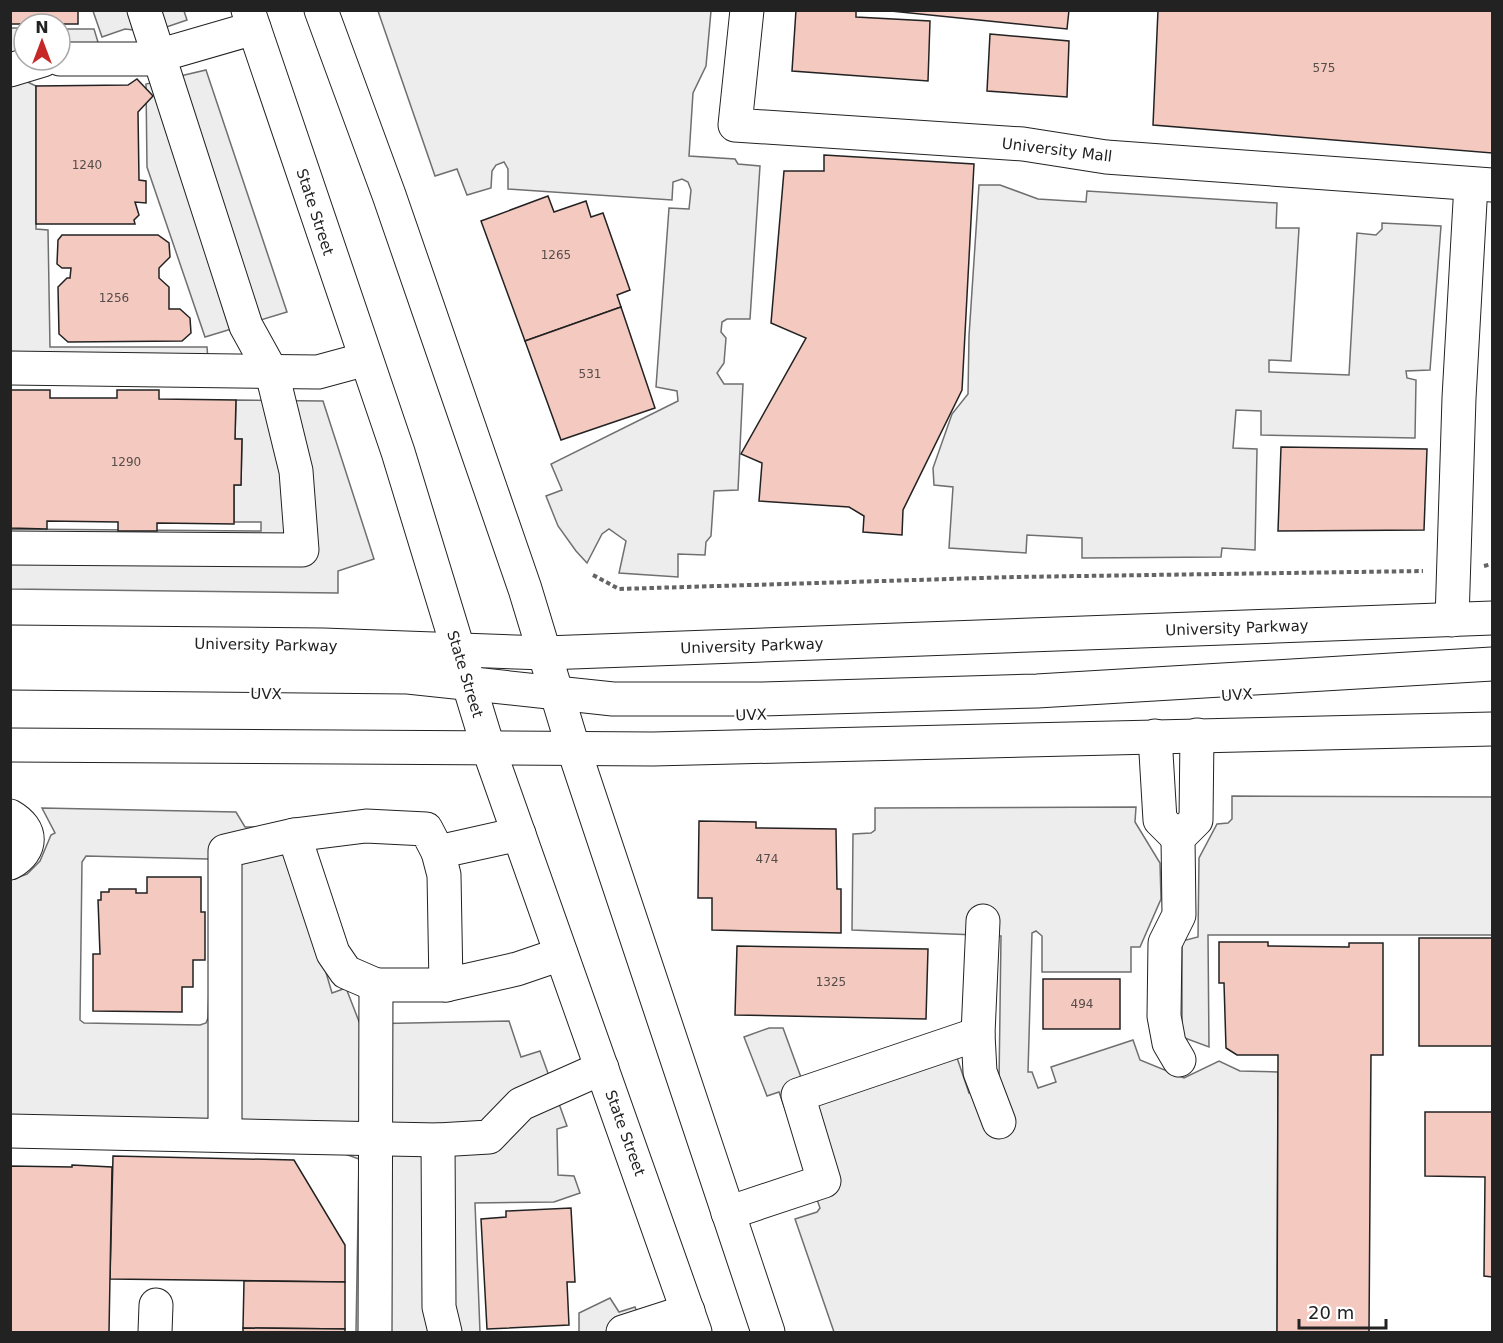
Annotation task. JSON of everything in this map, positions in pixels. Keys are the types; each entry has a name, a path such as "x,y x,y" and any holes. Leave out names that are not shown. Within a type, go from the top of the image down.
{"main road":[{"path":"10,548 302,550 296,471 273,373 246,326 144,10"},
{"path":"321,10 389,195 545,653 573,747 768,1332"},
{"name":"University Mall","path":"747,10 735,125 1023,144 1106,157 1482,185"},
{"path":"72,59 147,59 251,19"},
{"name":"State Street","path":"251,19 398,452 488,747 691,1322"},
{"path":"1452,620 1459,398 1482,185"},
{"path":"10,344 11,368 318,372 366,359"},
{"name":"University Parkway","path":"10,642 323,645 545,653 1492,618"},
{"path":"10,673 408,677 471,693 559,701 877,697 1049,691 1492,664"},
{"name":"UVX","path":"559,701 620,718 712,717 1050,706 1399,685 1492,683"},
{"name":"UVX","path":"10,691 415,696 471,693"},
{"path":"10,745 665,748 1492,729"},
{"path":"1178,838 1196,820 1197,735"},
{"path":"1155,736 1160,820 1178,838 1179,915 1165,943 1164,1016 1169,1042 1179,1060"},
{"path":"10,816 20,822 27,831 29,842 26,850 10,863"},
{"path":"225,1135 225,851 294,835 366,826 426,829 438,852 444,875 446,985"},
{"path":"438,852 519,834"},
{"path":"294,835 333,953 346,972 376,985 446,985 517,969 561,954"},
{"path":"983,921 978,1034 980,1072 999,1122"},
{"path":"375,1332 376,985"},
{"path":"728,1214 824,1181 798,1095 978,1034"},
{"path":"10,1131 438,1140 489,1137 521,1104 602,1068"},
{"path":"438,1140 439,1307 445,1332"},
{"path":"623,1332 691,1322"}],"path":[{"path":"593,575 619,589 1014,577 1428,571"}],"shaded area":[{"path":"93,11 184,11 187,20 152,32 125,29 102,37"},
{"path":"378,11 711,11 706,66 693,93 689,156 735,159 738,164 760,166 750,319 727,319 722,322 721,332 726,338 724,363 717,373 724,384 743,384 738,490 714,491 711,536 706,542 705,555 678,554 678,577 619,573 626,541 609,529 602,534 587,563 558,526 546,496 562,490 551,464 678,401 677,391 656,387 669,208 689,209 691,190 688,182 682,179 673,182 672,200 508,189 508,169 504,162 496,165 492,171 491,188 467,195 457,169 435,176"},
{"path":"10,28 12,28 12,53"},
{"path":"72,29 94,29 101,52 72,52"},
{"path":"206,70 287,312 205,337 147,167 146,84"},
{"path":"11,74 36,86 36,229 48,230 50,347 207,347 209,372 11,368"},
{"path":"979,185 1000,185 1038,199 1086,202 1087,191 1277,203 1276,228 1299,228 1291,361 1269,360 1269,372 1349,375 1357,233 1376,235 1382,229 1382,223 1441,226 1430,370 1406,371 1407,378 1416,380 1415,438 1261,435 1261,411 1236,410 1233,448 1257,449 1255,550 1222,548 1221,557 1082,558 1082,538 1027,535 1026,553 949,548 953,487 934,485 933,468 952,414 968,394 969,336"},
{"path":"236,400 323,401 374,559 338,571 338,593 11,589 11,529 261,531 261,522 234,522 234,485 241,485 242,439 235,439"},
{"path":"1232,796 1492,797 1492,935 1208,935 1209,1047 1182,1037 1182,941 1198,937 1199,858 1217,824 1228,823 1232,819"},
{"path":"1136,807 1135,822 1160,863 1161,899 1140,947 1131,947 1131,972 1042,972 1042,936 1036,931 1032,933 1028,1072 1032,1072 1038,1088 1056,1082 1051,1067 1133,1040 1140,1060 1184,1078 1219,1061 1240,1071 1278,1072 1277,1332 834,1332 795,1219 817,1212 820,1208 779,1092 767,1096 744,1037 769,1028 783,1028 806,1091 952,1043 969,1093 999,1083 1001,936 852,930 853,834 871,833 875,830 875,808"},
{"path":"42,808 236,812 245,827 267,827 291,853 332,993 346,988 360,1024 509,1021 521,1057 540,1051 567,1126 557,1129 558,1175 574,1176 580,1193 554,1202 475,1203 480,1332 356,1332 359,1159 345,1154 11,1147 11,880 27,874 40,861 51,835 55,833","holes":["86,856 208,859 213,863 206,1023 200,1025 84,1023 80,1020 82,862"]},
{"path":"610,1298 619,1312 635,1307 644,1332 579,1332 579,1313"}],"building":[{"path":"10,10 78,10 78,24 72,24 72,12 12,12 12,24 10,24"},
{"path":"796,10 856,10 856,17 930,21 928,81 792,71"},
{"path":"881,10 1069,10 1067,29"},
{"path":"1158,10 1492,10 1492,153 1153,125"},
{"path":"990,34 1069,41 1067,97 987,91"},
{"path":"137,79 153,96 138,112 139,180 146,181 146,203 135,202 139,215 134,220 135,224 36,224 36,86 128,85"},
{"path":"824,155 974,164 962,390 903,510 902,535 863,532 864,516 849,507 759,501 762,463 741,454 806,338 771,323 784,171 824,171"},
{"path":"548,196 554,212 586,201 591,217 603,213 630,290 617,295 621,307 525,341 481,221"},
{"path":"62,235 158,235 169,243 170,257 159,268 159,278 169,287 169,309 180,309 190,318 191,333 182,341 68,342 59,334 58,287 70,278 71,268 62,268 57,264 58,240"},
{"path":"621,307 655,408 561,440 525,341"},
{"path":"10,390 50,390 50,398 117,398 117,390 159,390 159,399 236,400 235,439 242,439 241,485 234,485 234,524 157,523 157,531 118,531 118,522 47,521 47,529 10,528"},
{"path":"1281,447 1427,449 1424,530 1278,531"},
{"path":"699,821 756,822 756,828 836,829 837,889 841,889 841,933 712,930 712,898 698,898"},
{"path":"147,877 201,877 201,912 205,912 205,960 193,960 193,987 182,987 182,1012 93,1011 93,954 100,954 98,900 101,900 101,892 109,892 109,889 136,889 136,893 147,893"},
{"path":"1419,938 1492,938 1492,1046 1419,1046"},
{"path":"1219,942 1268,942 1268,946 1349,947 1349,943 1383,943 1383,1055 1371,1055 1369,1332 1277,1332 1278,1055 1237,1055 1226,1048 1224,983 1219,983"},
{"path":"737,946 928,949 926,1019 735,1015"},
{"path":"1043,979 1120,979 1120,1029 1043,1029"},
{"path":"1425,1112 1492,1112 1492,1277 1484,1276 1485,1177 1425,1176"},
{"path":"113,1156 294,1160 345,1245 345,1282 110,1279"},
{"path":"72,1165 112,1167 109,1332 10,1332 10,1166 72,1167"},
{"path":"571,1208 575,1282 567,1282 569,1325 487,1329 481,1219 506,1217 506,1211"},
{"path":"244,1281 345,1282 345,1329 243,1328"},
{"path":"243,1328 345,1329 345,1332 243,1332"}]}
